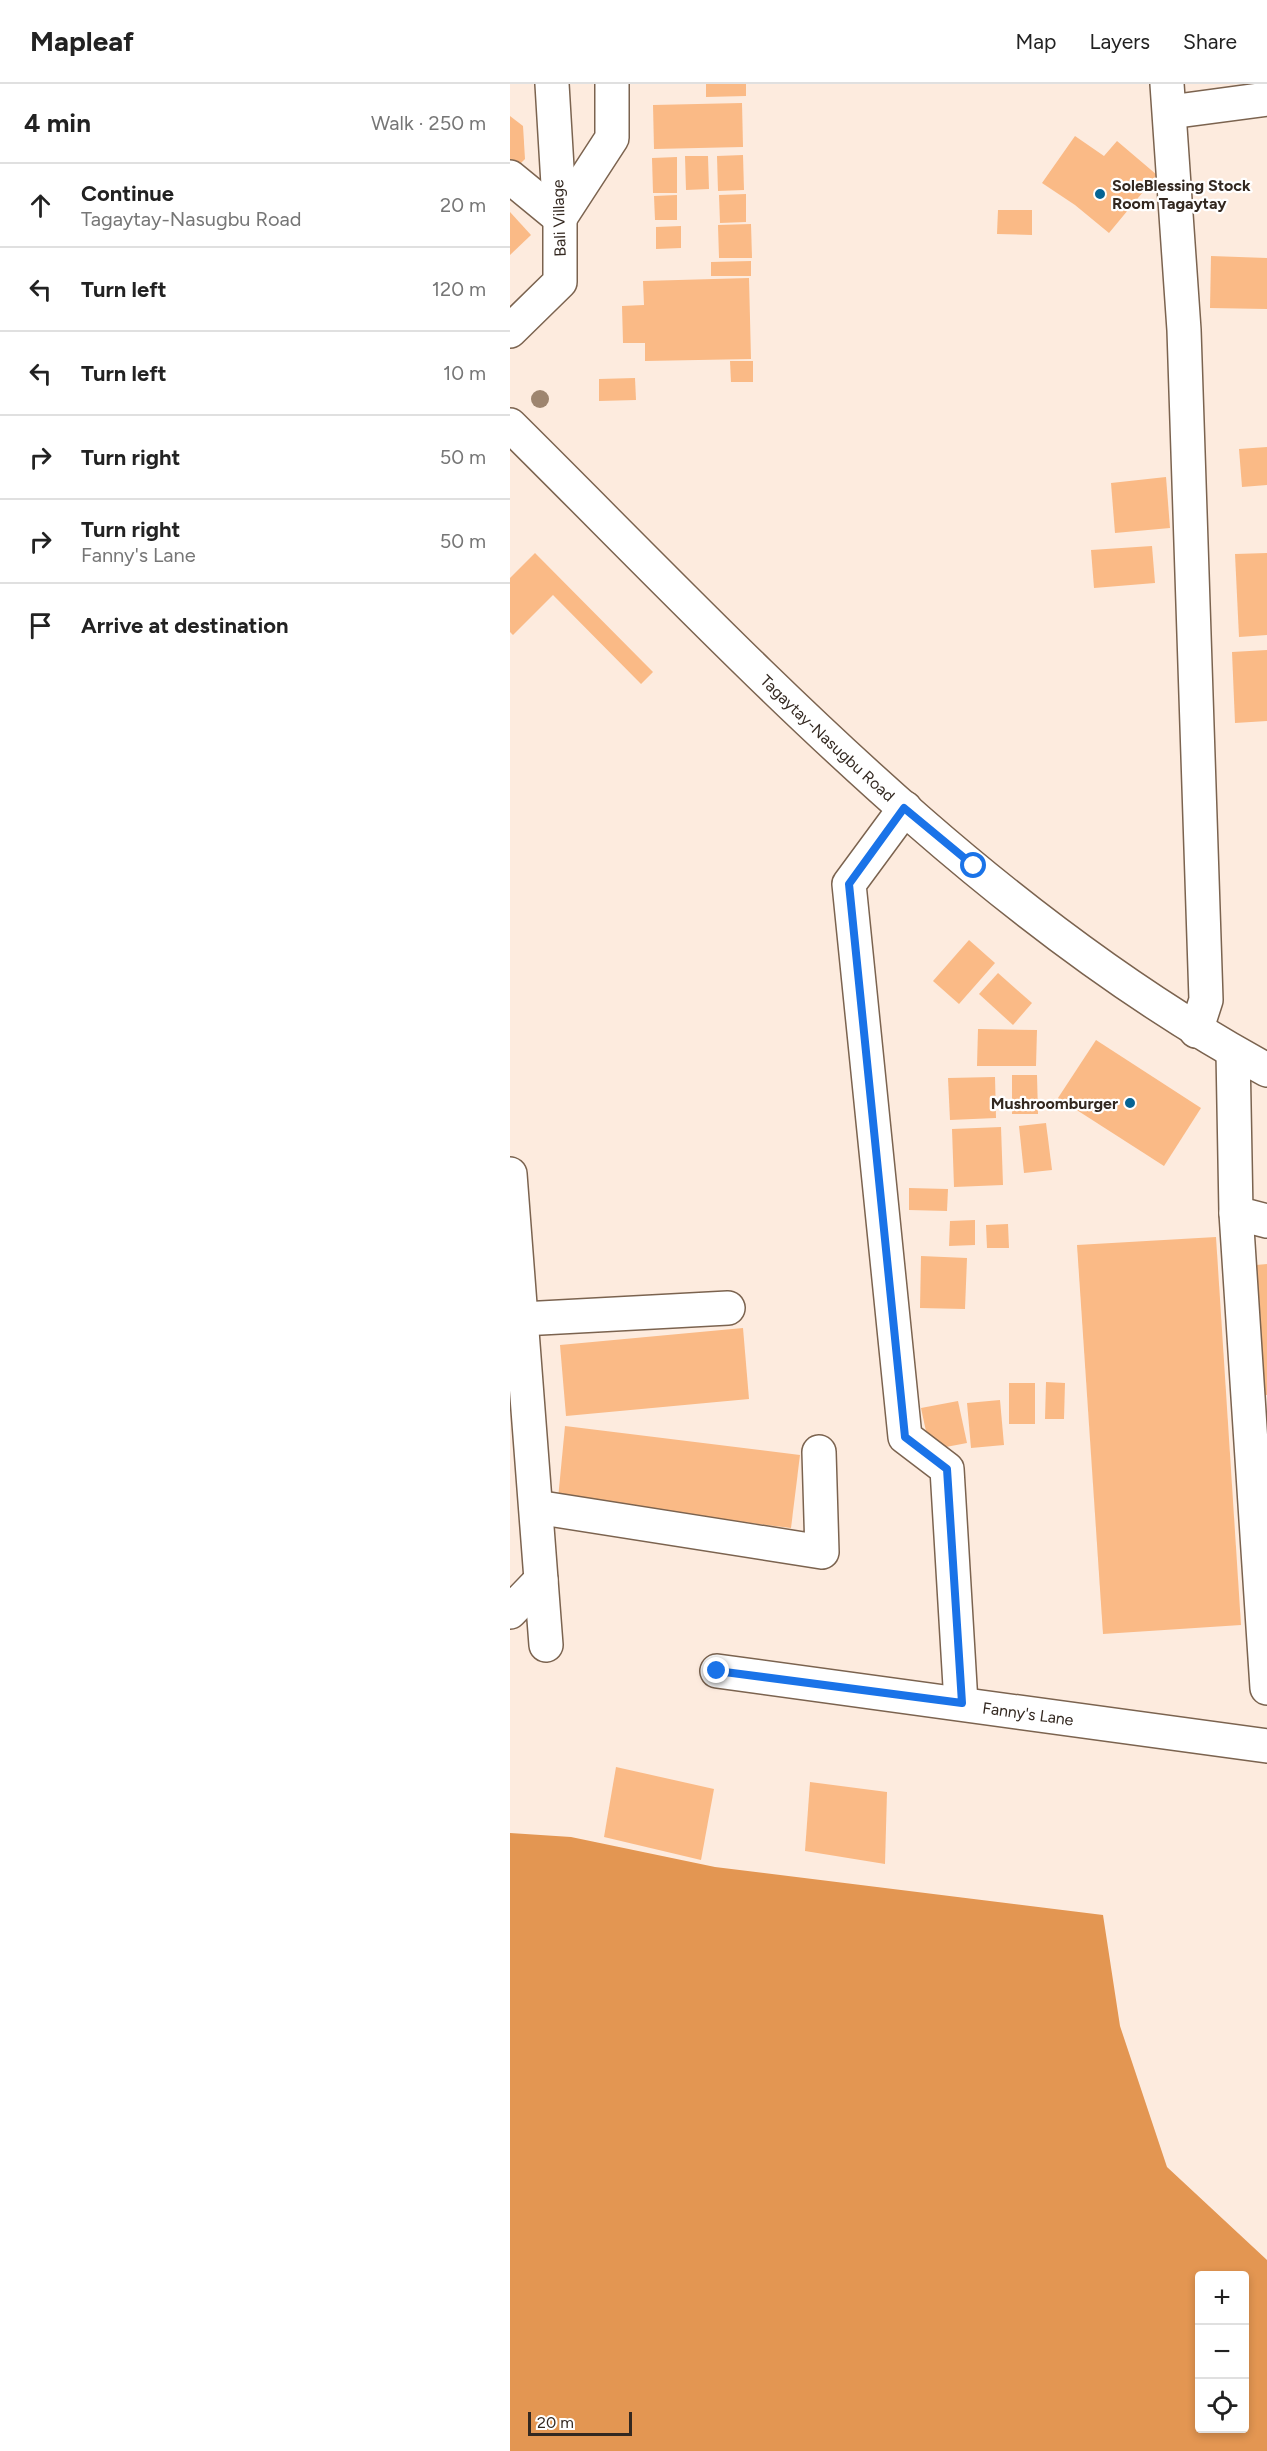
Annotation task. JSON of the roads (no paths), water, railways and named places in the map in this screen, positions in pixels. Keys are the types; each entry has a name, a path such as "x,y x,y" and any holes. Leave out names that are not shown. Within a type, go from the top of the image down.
{"street":[{"name":"Bali Village","path":"510,331 560,282 560,218 552,84"},
{"path":"510,177 560,218 612,138 612,84"},
{"path":"1196,1031 1206,1000 1184,330 1168,98 1267,99"},
{"name":"Tagaytay-Nasugbu Road","path":"510,425 766,680 904,808 1050,928 1196,1031 1267,1070"},
{"path":"904,808 849,884 905,1437 947,1469 962,1703"},
{"path":"1233,1052 1252,1217 1267,1688"},
{"path":"510,1174 546,1645"},
{"path":"522,1319 728,1308"},
{"path":"536,1507 822,1552 819,1452"},
{"path":"510,1612 541,1580"},
{"name":"Fanny's Lane","path":"717,1671 1267,1746"}],"place":[{"name":"SoleBlessing Stock Room Tagaytay","path":"1100,194"},
{"name":"Mushroomburger","path":"1130,1103"}]}
